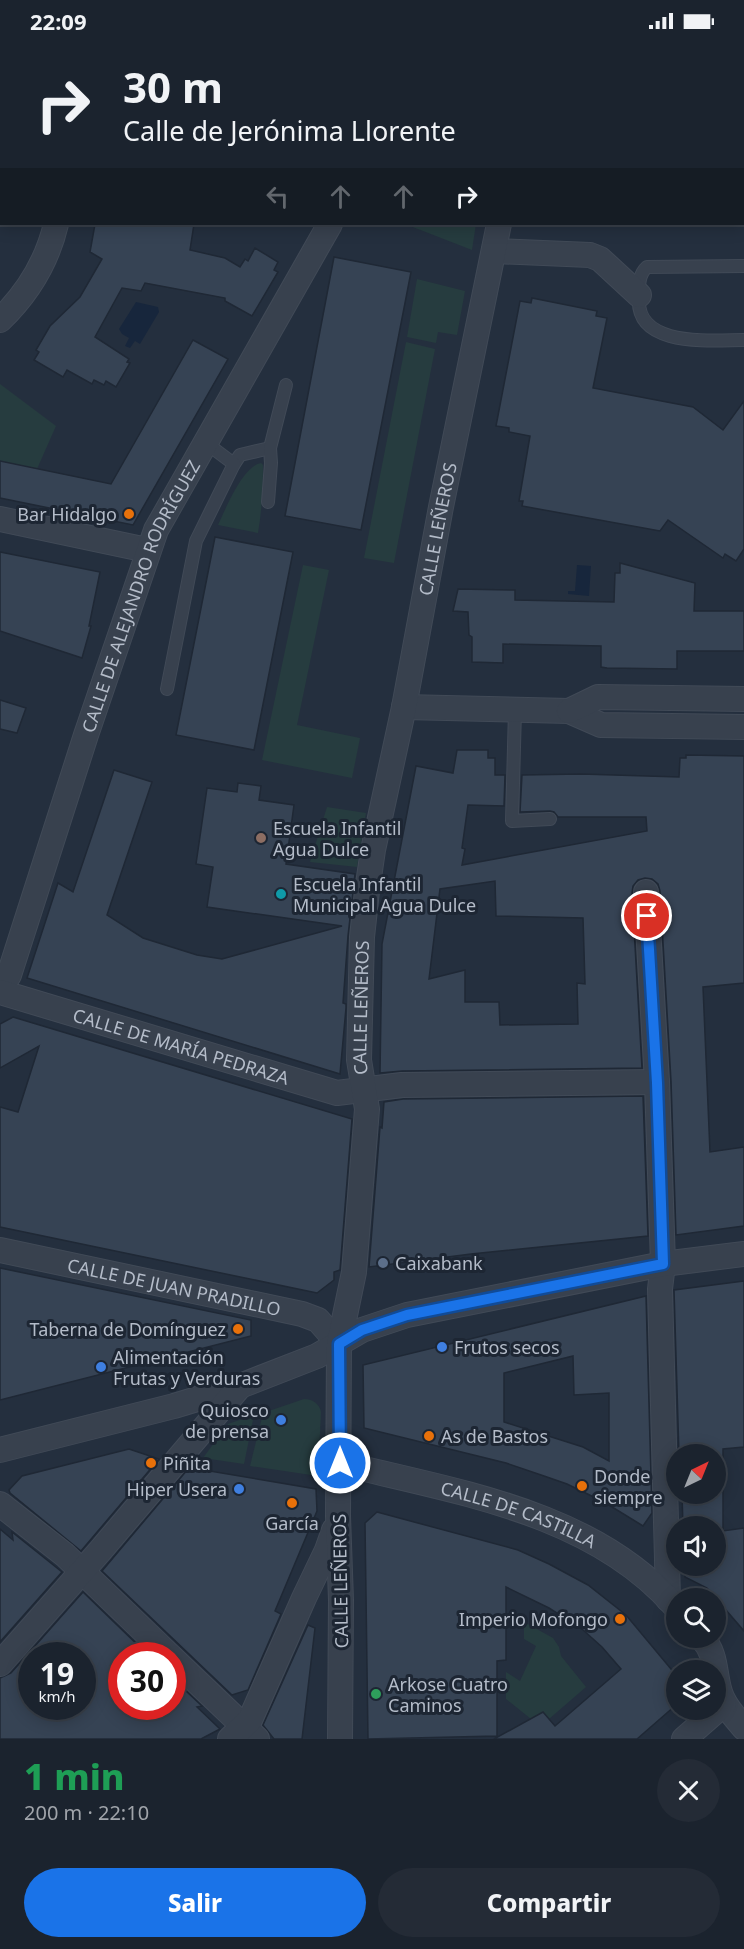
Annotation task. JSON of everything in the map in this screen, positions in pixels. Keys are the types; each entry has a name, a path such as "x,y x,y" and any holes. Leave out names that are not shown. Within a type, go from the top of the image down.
{"street":[{"path":"0,320 14,306 36,275 44,260 56,225"},
{"name":"CALLE DE ALEJANDRO RODRÍGUEZ","path":"0,991 9,975 147,550 165,511 329,225"},
{"name":"CALLE LEÑEROS","path":"340,1739 339,1344 354,1272 368,1109 359,1060 359,1006 367,891 373,850 404,707 441,507 499,225"},
{"path":"494,252 590,255 600,259 639,295"},
{"path":"0,519 147,550"},
{"path":"569,711 598,697 744,699"},
{"path":"404,707 569,711 601,725 744,727"},
{"path":"621,1559 633,1562 647,1556 666,1532 660,1289 663,1264 657,1083 646,892"},
{"name":"CALLE DE MARÍA PEDRAZA","path":"0,991 337,1093 402,1085 657,1083"},
{"name":"CALLE DE JUAN PRADILLO","path":"0,1250 302,1314 318,1320 339,1344"},
{"path":"0,1450 174,1406 240,1386 301,1363 362,1330 407,1315 663,1264 744,1254"},
{"path":"0,1664 240,1386"},
{"name":"CALLE DE CASTILLA","path":"340,1463 488,1501 544,1518 597,1543 621,1559 666,1599"},
{"path":"0,1504 82,1571 155,1642"},
{"path":"186,1673 243,1735 327,1550 338,1516"},
{"path":"304,1598 319,1585 328,1586 341,1600"},
{"path":"726,1706 744,1728"},
{"path":"684,1739 706,1720"}],"lane":[{"path":"744,266 647,267 640,276 638,308 641,319 654,330 669,336 699,340 744,340"},
{"path":"268,502 270,448 286,385"},
{"path":"206,443 234,464"},
{"path":"167,688 196,541 240,454 270,448"},
{"path":"515,710 512,821 550,819"}],"green space":[{"path":"408,225 476,225 472,250"},
{"path":"417,279 465,291 457,335 438,332 436,343 407,337"},
{"path":"406,342 435,349 394,563 364,558"},
{"path":"0,384 56,426 37,469 0,462"},
{"path":"261,463 263,465 262,491 258,533 218,525 242,479 254,466"},
{"path":"303,565 329,570 297,725 360,738 352,778 262,760"},
{"path":"327,807 366,813 357,867 310,862"},
{"path":"304,1399 315,1402 321,1412 318,1476 250,1466 263,1413"},
{"path":"254,1415 244,1464 203,1458 228,1424"},
{"path":"524,1622 553,1638 559,1647 561,1656 586,1687 549,1719 531,1719 506,1699 506,1672 520,1681 536,1646 524,1639"}],"water":[{"path":"136,302 158,307 159,312 140,344 135,341 130,348 125,346 129,338 119,329"},
{"path":"577,565 591,566 589,596 568,594 568,591 575,591"}],"building":[{"path":"95,225 194,225 190,250 225,258 240,267 245,259 248,261 255,248 278,262 274,270 278,272 252,316 225,301 225,298 145,283 141,291 122,288 95,337 129,359 127,362 130,363 116,387 106,381 104,385 94,380 92,384 67,370 63,377 34,360 39,352 36,350 50,326 80,297 102,259 90,252"},
{"path":"334,257 411,272 361,530 285,516"},
{"path":"532,298 597,311 596,316 607,318 593,388 693,407 723,430 744,401 744,549 736,561 725,554 723,558 668,520 660,531 522,506 523,501 519,501 530,436 509,432 509,428 496,426 520,301 531,303"},
{"path":"193,340 228,359 133,525 0,498 0,461 111,484"},
{"path":"215,537 293,552 254,750 176,735"},
{"path":"0,552 100,572 89,626 91,626 82,658 0,631"},
{"path":"620,563 695,583 694,611 744,611 744,651 677,651 677,669 607,668 601,667 601,646 503,644 503,663 472,662 472,637 469,635 468,612 453,611 458,589 515,590 515,600 614,602 615,573 620,573"},
{"path":"0,700 26,708 17,733 0,729"},
{"path":"457,750 488,750 488,758 495,758 495,775 505,775 504,806 468,805 462,865 647,831 646,817 558,817 550,811 520,812 522,775 679,777 680,758 686,758 686,755 744,756 744,983 703,987 710,1152 744,1147 744,1226 676,1235 671,1081 660,891 658,884 652,879 638,880 633,886 632,893 642,1068 380,1073 382,944 416,766 453,773","holes":["495,881 496,916 583,918 585,984 577,983 578,1024 500,1025 499,1002 465,1002 465,970 429,979 440,889"]},
{"path":"114,770 152,782 107,915 143,938 197,955 222,959 342,926 207,907 213,867 196,864 207,788 237,792 238,783 261,786 259,800 294,805 286,864 355,874 348,936 343,1003 346,1004 346,1008 340,1074 27,978 58,883 73,892"},
{"path":"13,1017 352,1119 340,1270 334,1272 334,1280 317,1293 0,1227 0,1107 18,1112 39,1046 0,1068 0,1024"},
{"path":"643,1096 648,1236 369,1267 384,1102 403,1099"},
{"path":"0,1268 251,1320 251,1336 0,1400"},
{"path":"744,1281 744,1447 726,1449 726,1444 679,1444 674,1290"},
{"path":"646,1296 652,1513 643,1526 604,1502 567,1484 506,1463 364,1428 363,1365","holes":["573,1356 574,1395 609,1393 609,1461 583,1447 504,1422 504,1373"]},
{"path":"129,1449 159,1459 81,1551 10,1493 9,1490 22,1476"},
{"path":"188,1469 316,1489 317,1511 275,1611 281,1614 248,1690 232,1695 186,1651 186,1642 176,1642 102,1571"},
{"path":"682,1504 723,1504 723,1516 683,1516"},
{"path":"377,1512 518,1550 588,1585 626,1615 666,1663 666,1714 637,1739 494,1739 543,1712 555,1726 621,1669 582,1629 549,1608 506,1587 506,1660 497,1661 497,1736 368,1739 365,1523"},
{"path":"744,1528 744,1631 726,1610 726,1588 707,1588 685,1577 726,1576 726,1531"},
{"path":"0,1529 13,1540 12,1532 62,1572 0,1642"},
{"path":"83,1592 135,1642 108,1642 108,1720 186,1720 186,1691 202,1706 197,1707 220,1729 201,1739 0,1739 0,1678 11,1673 18,1665 18,1720 96,1720 96,1642 39,1642"},
{"path":"308,1625 315,1628 302,1739 274,1739 263,1725"}],"place":[{"name":"Bar Hidalgo","path":"129,514"},
{"name":"Escuela Infantil Agua Dulce","path":"261,838"},
{"name":"Escuela Infantil Municipal Agua Dulce","path":"281,894"},
{"name":"Caixabank","path":"383,1263"},
{"name":"Taberna de Domínguez","path":"238,1329"},
{"name":"Frutos secos","path":"442,1347"},
{"name":"Alimentación Frutas y Verduras","path":"101,1367"},
{"name":"Quiosco de prensa","path":"281,1420"},
{"name":"As de Bastos","path":"429,1436"},
{"name":"Piñita","path":"151,1463"},
{"name":"Donde siempre","path":"582,1486"},
{"name":"Hiper Usera","path":"239,1489"},
{"name":"García","path":"292,1503"},
{"name":"Imperio Mofongo","path":"620,1619"},
{"name":"Arkose Cuatro Caminos","path":"376,1694"}],"route":[{"path":"340,1463 339,1344 362,1330 435,1308 663,1264 657,1083 647,916"}]}
